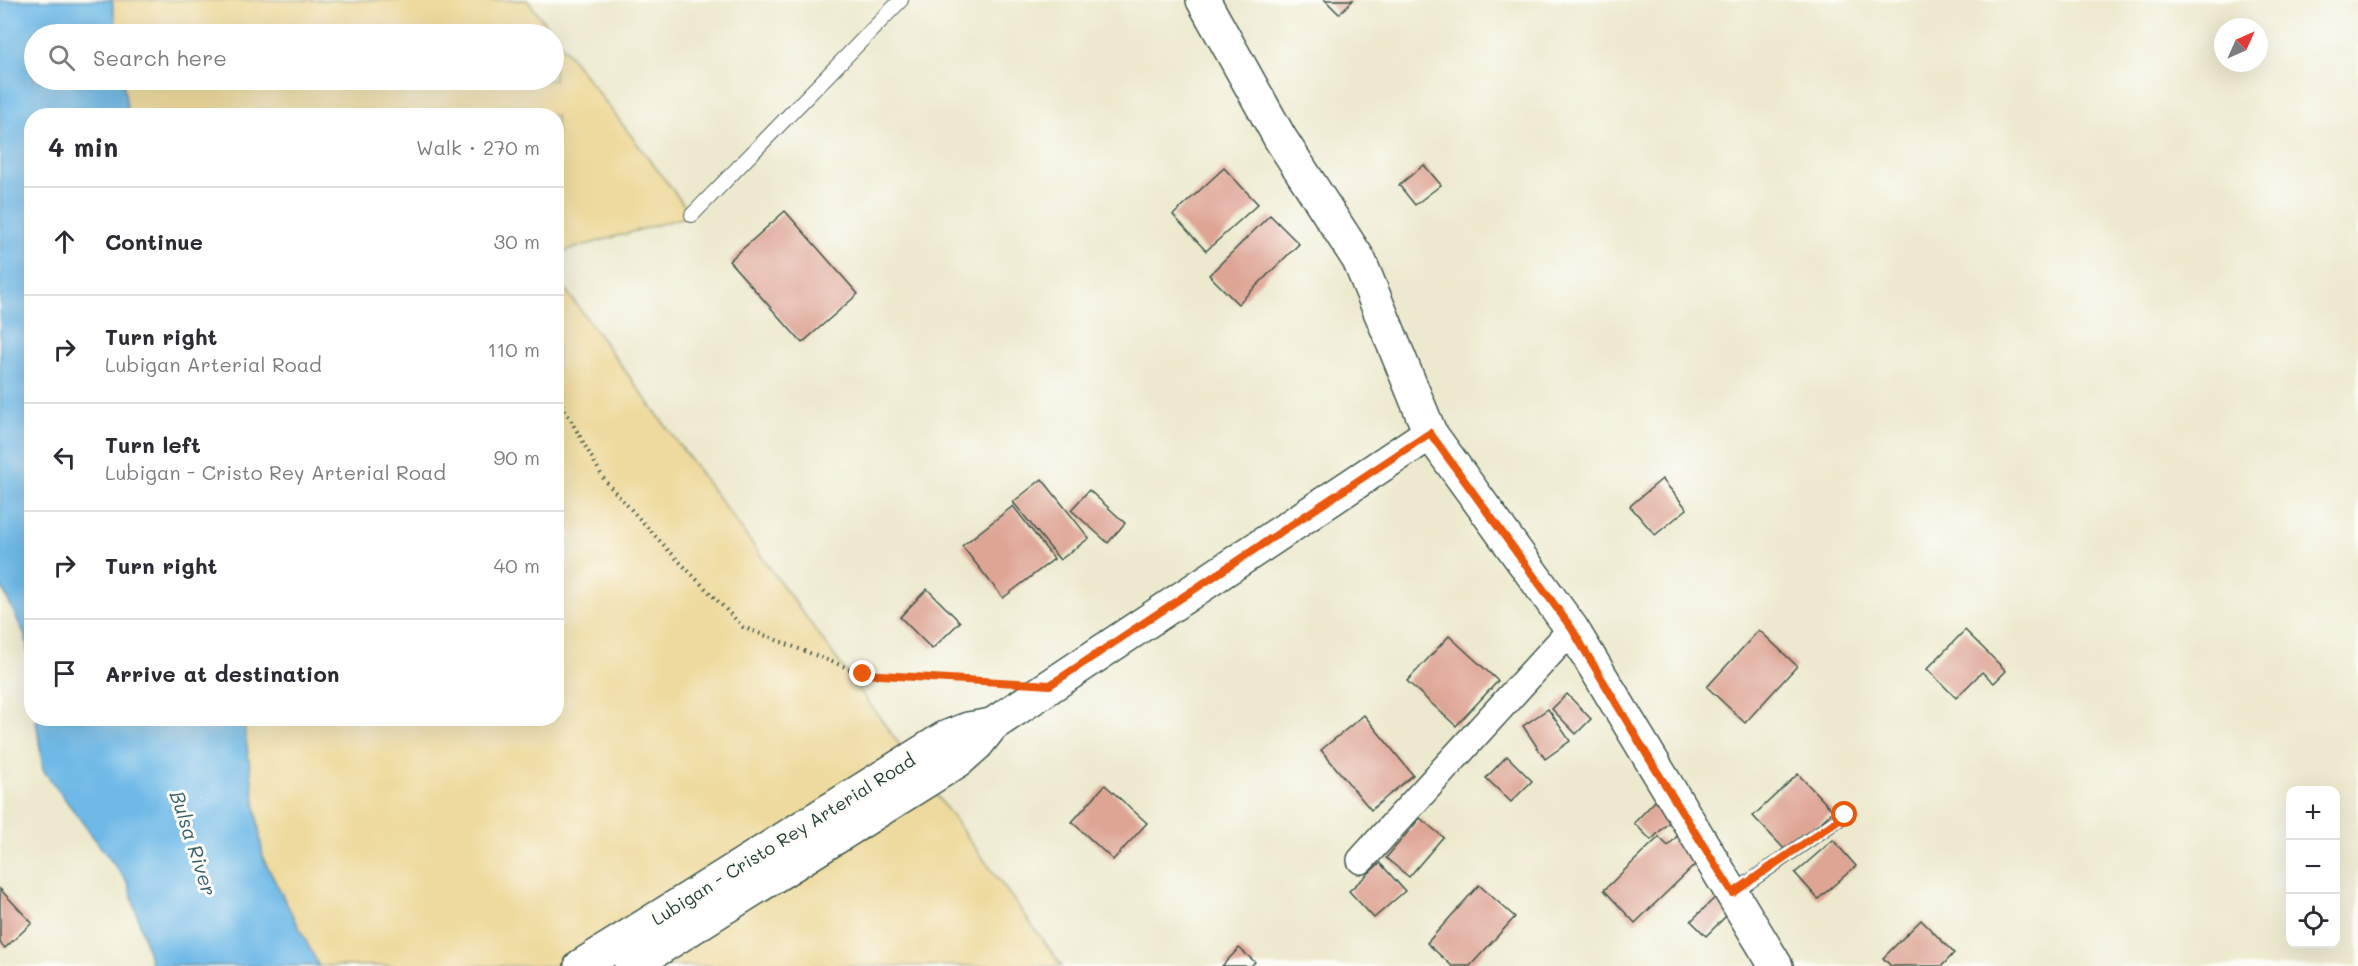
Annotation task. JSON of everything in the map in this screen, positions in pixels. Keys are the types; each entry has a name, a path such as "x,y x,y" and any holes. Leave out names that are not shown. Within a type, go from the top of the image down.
{"main road":[{"path":"1203,0 1280,138 1359,260 1430,433 1572,629 1776,966"},
{"name":"Lubigan - Cristo Rey Arterial Road","path":"580,966 952,749 977,744 992,725 1050,685 1430,433"},
{"name":"Lubigan - Cristo Rey Arterial Road","path":"631,966 952,749"}],"street":[{"path":"1360,860 1572,629"}],"lane":[{"path":"692,215 901,0"},
{"path":"1733,893 1845,815"}],"path":[{"path":"564,408 606,481 669,551 744,627 863,674 1050,685"}],"sand":[{"path":"112,0 527,0 545,24 116,24"},
{"path":"564,48 692,215 564,251 564,108 127,108 124,90 564,90"},
{"path":"564,288 1062,966 311,966 263,858 244,726 564,726"}],"water":[{"path":"0,0 112,0 116,24 24,24 24,90 124,90 127,108 24,108 24,634 0,583"},
{"name":"Bulsa River","path":"37,726 244,726 263,858 319,966 152,966 128,883 43,770"}],"building":[{"path":"1325,0 1353,0 1339,14"},
{"path":"1424,165 1441,185 1415,205 1399,185"},
{"path":"1224,168 1258,204 1206,251 1173,215"},
{"path":"785,211 858,294 802,343 729,261"},
{"path":"1270,215 1299,244 1238,304 1209,275"},
{"path":"1042,479 1089,538 1060,560 1013,502"},
{"path":"1662,479 1687,509 1655,535 1630,506"},
{"path":"1089,490 1125,523 1108,543 1071,510"},
{"path":"1013,506 1054,559 1003,598 962,546"},
{"path":"927,589 960,622 932,649 900,617"},
{"path":"1759,630 1797,666 1745,723 1707,687"},
{"path":"1965,630 2006,671 1994,683 1982,672 1956,698 1927,669"},
{"path":"1449,636 1498,681 1456,726 1407,681"},
{"path":"1567,694 1591,719 1576,734 1552,709"},
{"path":"1548,709 1570,741 1545,759 1523,726"},
{"path":"1364,715 1413,775 1371,810 1321,750"},
{"path":"1507,756 1532,781 1511,802 1486,778"},
{"path":"1798,774 1833,811 1788,853 1753,816"},
{"path":"1105,785 1147,823 1113,860 1072,822"},
{"path":"1657,799 1675,816 1651,840 1634,823"},
{"path":"1420,818 1443,837 1409,877 1386,858"},
{"path":"1679,834 1702,858 1635,923 1604,890 1659,837 1668,846"},
{"path":"1833,840 1856,866 1818,899 1795,873"},
{"path":"1380,863 1405,891 1374,918 1349,891"},
{"path":"1479,885 1515,917 1470,966 1452,966 1427,943"},
{"path":"0,889 32,923 5,948 0,943"},
{"path":"1724,889 1739,903 1706,936 1691,921"},
{"path":"1921,920 1954,953 1942,966 1891,966 1883,958"},
{"path":"1239,948 1255,962 1251,966 1222,966"}],"route":[{"path":"863,674 1050,685 1430,433 1572,629 1733,893 1845,815"}]}
